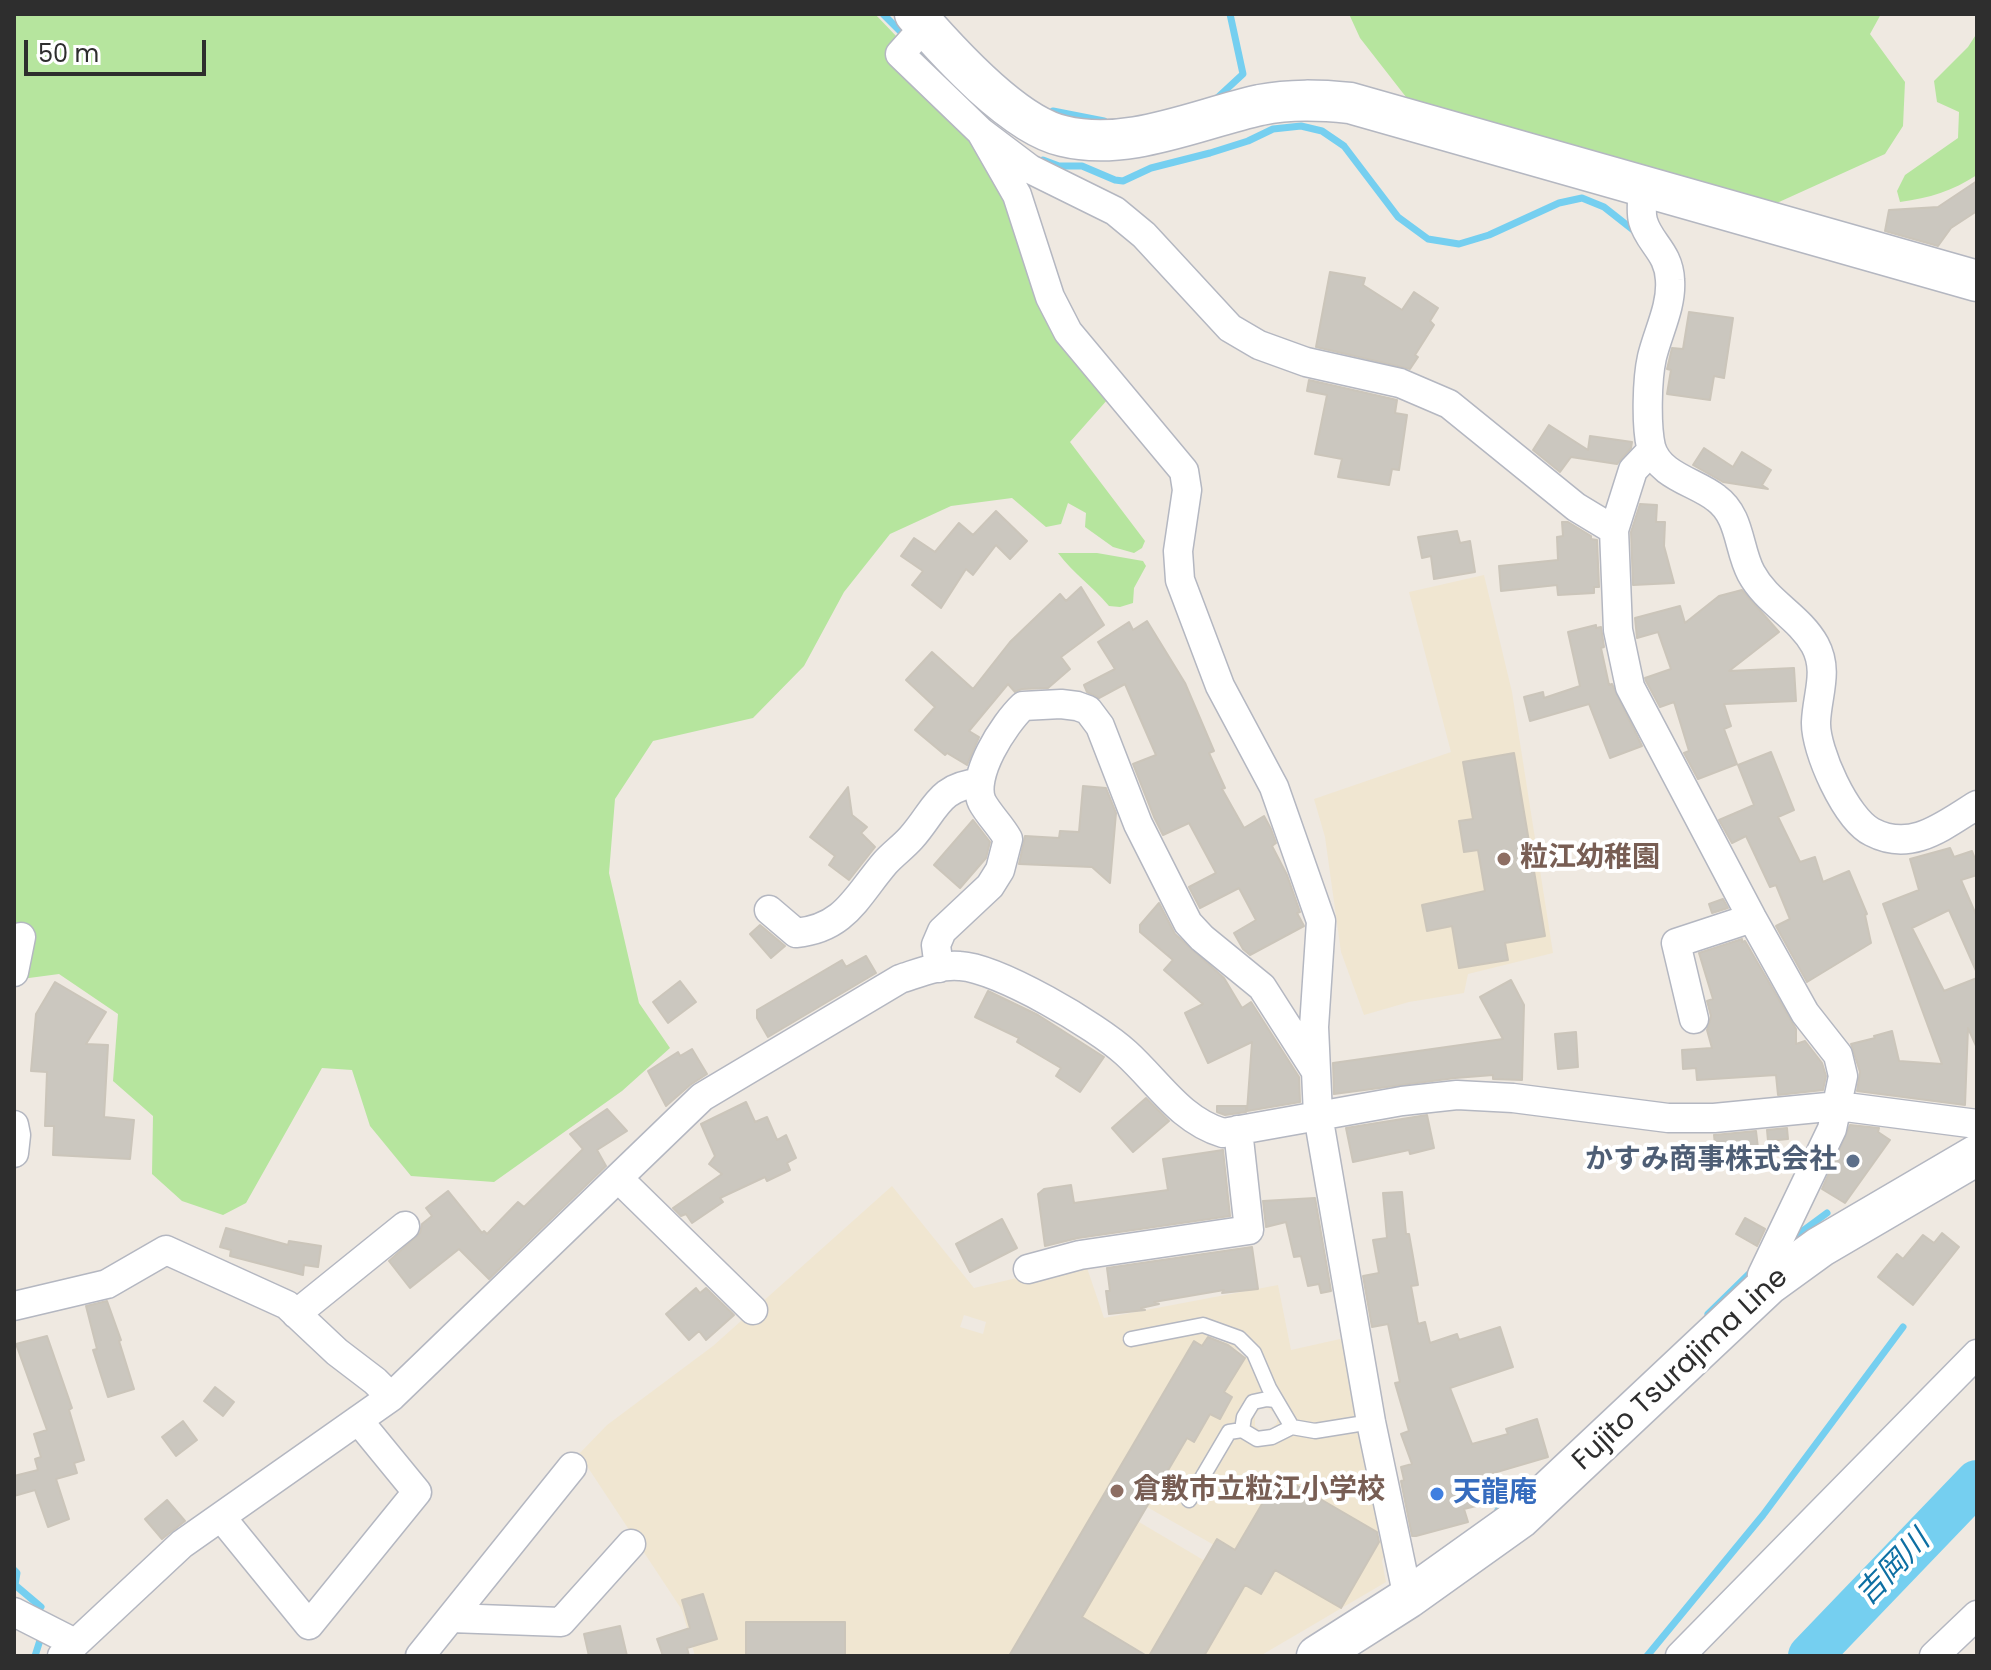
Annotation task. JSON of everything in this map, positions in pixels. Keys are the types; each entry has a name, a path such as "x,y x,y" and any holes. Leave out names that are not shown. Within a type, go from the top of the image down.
{"street":[{"path":"1614,530 1576,507 1449,404 1400,383 1306,362 1259,345 1230,328 1144,235 1115,211 1069,164 1032,122 915,31 900,54 981,132 1030,169 1069,164 1114,140 1261,105 1304,99 1350,103 1977,281"},
{"path":"981,132 1017,195 1050,297 1068,332 1184,471 1187,490 1178,551 1180,580 1220,686 1274,787 1321,921 1314,1027 1318,1115 1371,1422 1408,1598"},
{"path":"1643,184 1643,221 1666,259 1670,280 1669,299 1652,359 1647,454 1628,481 1614,530 1618,630 1630,687 1805,1013 1838,1055 1843,1076 1832,1129 1762,1275 1769,1284"},
{"path":"1647,454 1717,498 1730,512 1750,572 1767,596 1806,630 1817,649 1823,670 1816,723 1820,750 1833,781 1859,821 1872,832 1917,839 1977,805"},
{"path":"939,968 936,945 942,931 990,886 1006,853 1008,839 982,801 980,783 988,757 1013,716 1023,706 1077,706 1088,710 1100,726 1138,824 1188,923 1262,987 1316,1073"},
{"path":"769,910 796,933 813,931 842,917 887,861 911,839 944,796 959,785 980,783"},
{"path":"1694,1019 1676,943 1752,918"},
{"path":"14,972 21,937"},
{"path":"14,1612 69,1649 173,1552 391,1397 702,1097 900,979 939,968 958,965 983,970 1080,1018 1127,1053 1191,1119 1223,1133 1402,1101 1457,1095 1513,1098 1668,1118 1714,1118 1838,1106 1977,1124"},
{"path":"14,1125 14,1153"},
{"path":"1028,1269 1080,1255 1249,1230 1238,1130"},
{"name":"Fujito Tsurajima Line","path":"1317,1656 1408,1598 1520,1518 1769,1284 1820,1247 1977,1155"},
{"path":"618,1178 753,1310"},
{"path":"296,1314 405,1226"},
{"path":"14,1306 107,1284 166,1250 287,1305 391,1397"},
{"path":"1680,1656 1977,1354"},
{"path":"221,1517 309,1625 417,1492 358,1420"},
{"path":"420,1656 572,1467"},
{"path":"451,1618 561,1622 631,1544"},
{"path":"1934,1656 1977,1615"}],"lane":[{"path":"1131,1339 1203,1325 1239,1338 1254,1353 1275,1400 1292,1427"},
{"path":"1242,1430 1244,1417 1253,1402 1275,1400"},
{"path":"1189,1500 1229,1432 1242,1430 1257,1439 1272,1437 1292,1427 1315,1431 1371,1422"}],"shaded area":[{"path":"1484,575 1512,692 1553,953 1468,974 1464,993 1409,1002 1364,1015 1341,952 1325,837 1314,799 1451,752 1409,592"},
{"path":"892,1186 974,1288 1085,1262 1104,1318 1278,1285 1291,1350 1349,1337 1389,1544 1382,1561 1386,1582 1260,1656 1204,1656 1245,1585 1262,1594 1269,1580 1254,1571 1260,1561 1341,1608 1383,1536 1279,1475 1235,1550 1218,1539 1214,1545 1147,1507 1187,1438 1194,1442 1210,1414 1220,1419 1232,1398 1224,1392 1246,1355 1210,1334 1202,1346 1194,1341 1009,1656 695,1656 682,1610 579,1454 607,1425 713,1346","holes":["964,1315 986,1322 983,1334 960,1327","1268,1408 1277,1415 1277,1423 1269,1431 1261,1431 1255,1426 1255,1415 1260,1409","703,1594 717,1639 683,1600"]},
{"path":"1139,1522 1205,1561 1149,1656 1082,1617"}],"green space":[{"path":"14,14 875,14 1030,176 1016,212 1108,399 1070,442 1145,541 1142,548 1134,553 1113,547 1085,527 1086,513 1068,503 1061,524 1046,527 1012,498 951,506 890,534 844,592 804,666 753,718 653,741 615,799 609,873 639,1003 670,1048 622,1091 494,1182 411,1176 370,1126 352,1070 322,1068 246,1203 223,1215 182,1201 152,1174 153,1116 113,1081 118,1014 59,974 14,980"},
{"path":"1349,14 1881,14 1870,34 1905,82 1903,126 1885,154 1768,207 1537,143 1406,97 1360,38"},
{"path":"1977,33 1977,175 1940,193 1900,202 1897,191 1905,175 1958,138 1959,112 1937,102 1934,81 1968,47"},
{"path":"1058,553 1097,553 1143,561 1146,566 1134,588 1133,603 1109,606"}],"building":[{"path":"1977,181 1977,211 1951,228 1938,246 1885,231 1889,210 1938,207"},
{"path":"1330,272 1365,278 1363,285 1402,310 1414,292 1438,308 1430,321 1434,325 1410,369 1316,347"},
{"path":"1689,312 1733,318 1724,378 1714,376 1710,400 1667,394 1671,370 1667,369 1672,348 1683,349"},
{"path":"1309,380 1397,400 1395,413 1407,415 1399,470 1392,469 1389,485 1338,477 1342,459 1315,454 1327,395 1307,391"},
{"path":"1549,425 1588,450 1590,436 1632,442 1631,448 1617,464 1571,457 1560,472 1533,450"},
{"path":"1704,448 1733,467 1742,452 1771,470 1762,485 1768,489 1723,482 1693,465"},
{"path":"1640,504 1657,505 1656,522 1665,522 1664,546 1674,583 1633,585 1631,532"},
{"path":"996,511 1027,541 1010,559 996,545 973,575 966,569 941,608 912,585 923,571 901,556 914,538 935,552 959,523 973,535"},
{"path":"1562,522 1568,522 1597,540 1599,587 1594,587 1594,593 1558,595 1557,585 1501,591 1499,566 1558,560 1557,537 1563,536"},
{"path":"1457,531 1460,543 1470,541 1475,572 1434,579 1431,556 1422,558 1418,537"},
{"path":"1081,587 1104,625 1061,657 1070,669 1048,688 1015,692 1008,684 969,731 979,737 967,765 947,753 945,755 915,730 935,707 906,680 932,652 973,689 1010,642 1060,594 1066,601"},
{"path":"1742,590 1779,632 1729,671 1794,668 1796,701 1724,704 1731,726 1724,729 1737,764 1698,779 1684,753 1689,751 1674,702 1660,707 1645,678 1671,669 1658,632 1637,638 1635,618 1680,606 1685,623 1719,596"},
{"path":"1147,621 1185,683 1214,751 1209,753 1225,788 1222,789 1244,828 1264,816 1271,829 1276,843 1272,846 1287,875 1300,912 1297,913 1304,926 1250,955 1234,933 1256,920 1239,888 1200,908 1189,887 1216,873 1189,823 1163,835 1154,817 1133,764 1156,755 1125,684 1099,698 1087,692 1084,685 1115,669 1098,642 1129,622 1133,630"},
{"path":"1596,625 1596,628 1601,627 1604,647 1601,648 1609,685 1612,684 1642,746 1610,758 1589,704 1530,721 1524,697 1543,692 1544,698 1580,686 1568,632"},
{"path":"1771,752 1794,810 1778,817 1800,862 1815,857 1823,882 1849,871 1867,914 1871,943 1807,982 1776,926 1790,919 1776,885 1770,887 1746,836 1732,843 1719,820 1754,805 1738,765"},
{"path":"1514,753 1545,936 1505,943 1508,960 1459,968 1452,926 1427,931 1422,905 1485,891 1478,850 1464,852 1459,821 1473,819 1463,762"},
{"path":"1083,786 1106,788 1116,813 1110,883 1092,867 1019,864 1025,836 1059,838 1060,831 1079,832"},
{"path":"848,787 852,815 867,827 861,833 875,847 849,880 829,865 835,856 810,837"},
{"path":"973,820 990,842 986,858 960,888 934,865"},
{"path":"1950,848 1954,857 1972,851 1977,864 1977,875 1961,880 1977,917 1977,973 1949,910 1912,928 1944,991 1977,978 1977,1048 1968,1028 1965,1105 1857,1091 1860,1072 1851,1044 1874,1036 1892,1031 1899,1061 1942,1064 1883,904 1919,890 1910,859"},
{"path":"1723,899 1728,908 1712,913 1709,904"},
{"path":"1159,903 1175,934 1224,978 1242,1008 1251,1002 1299,1077 1300,1102 1247,1111 1252,1042 1208,1063 1185,1013 1203,1004 1164,970 1173,960 1140,932 1140,925"},
{"path":"760,925 785,946 771,958 750,934"},
{"path":"1742,939 1796,1029 1796,1044 1805,1041 1822,1063 1826,1076 1823,1090 1778,1095 1776,1075 1697,1080 1696,1068 1683,1069 1682,1050 1712,1048 1707,1030 1711,1016 1707,1001 1713,999 1699,953"},
{"path":"866,956 876,973 768,1037 757,1018 757,1010 842,960 846,967"},
{"path":"1511,980 1524,1005 1522,1080 1493,1079 1493,1075 1334,1094 1333,1063 1503,1039 1480,997"},
{"path":"680,981 696,1002 668,1023 653,1002"},
{"path":"55,982 106,1012 86,1044 108,1045 104,1117 134,1120 130,1159 53,1155 54,1126 45,1126 47,1072 31,1071 36,1014"},
{"path":"988,991 1038,1015 1104,1057 1080,1092 1056,1076 1061,1068 1017,1042 1019,1038 975,1017"},
{"path":"1576,1032 1578,1067 1558,1069 1555,1034"},
{"path":"692,1049 707,1074 666,1106 648,1071 678,1052 680,1056"},
{"path":"1146,1098 1169,1121 1133,1152 1112,1128"},
{"path":"746,1102 755,1122 767,1117 777,1140 786,1135 796,1158 787,1163 790,1170 767,1181 765,1177 720,1198 723,1202 692,1223 686,1214 681,1216 673,1208 722,1174 709,1164 715,1156 701,1124"},
{"path":"1217,1106 1246,1106 1246,1112 1225,1115 1217,1112"},
{"path":"607,1109 627,1131 597,1150 606,1166 489,1279 459,1249 410,1288 389,1261 420,1233 422,1224 432,1216 426,1208 448,1191 482,1233 487,1234 518,1202 524,1207 583,1149 570,1134"},
{"path":"1427,1115 1434,1148 1353,1162 1346,1128"},
{"name":"かすみ商事株式会社","path":"1850,1125 1879,1128 1878,1132 1890,1140 1845,1203 1822,1189"},
{"path":"1787,1128 1788,1139 1768,1141 1767,1130"},
{"path":"1756,1131 1758,1148 1716,1154 1714,1135"},
{"path":"1223,1150 1230,1216 1078,1238 1045,1246 1038,1194 1044,1189 1071,1185 1074,1203 1168,1190 1163,1159"},
{"path":"1402,1192 1406,1234 1409,1234 1418,1285 1411,1286 1418,1324 1425,1322 1430,1343 1457,1334 1459,1340 1500,1327 1513,1367 1450,1388 1472,1444 1508,1434 1506,1429 1537,1419 1548,1457 1473,1479 1480,1505 1464,1509 1468,1522 1416,1536 1412,1536 1401,1481 1404,1480 1401,1467 1412,1464 1401,1434 1409,1431 1395,1383 1400,1382 1388,1324 1372,1327 1363,1276 1379,1273 1373,1240 1387,1238 1383,1193"},
{"path":"1315,1198 1331,1291 1321,1293 1319,1284 1308,1286 1301,1256 1294,1257 1286,1222 1266,1227 1263,1201"},
{"path":"1745,1218 1765,1229 1757,1246 1736,1234"},
{"path":"1002,1219 1017,1248 970,1272 956,1244"},
{"path":"226,1228 288,1245 289,1241 321,1246 318,1267 304,1265 303,1275 230,1256 231,1250 220,1247"},
{"path":"1942,1233 1959,1247 1913,1305 1878,1277 1897,1254 1903,1259 1923,1235 1934,1243"},
{"path":"1252,1247 1258,1289 1222,1293 1224,1290 1154,1302 1159,1304 1141,1308 1145,1310 1109,1314 1107,1268"},
{"path":"696,1288 700,1293 706,1288 734,1315 706,1340 699,1331 689,1340 666,1314"},
{"path":"107,1301 134,1389 108,1397 93,1350 97,1349 86,1306"},
{"path":"47,1336 72,1408 69,1410 84,1460 74,1463 77,1473 56,1479 69,1519 48,1527 35,1490 14,1496 14,1476 38,1470 35,1459 41,1457 34,1434 47,1430 16,1344"},
{"path":"1208,1337 1228,1345 1245,1358 1224,1392 1232,1397 1220,1419 1210,1414 1194,1442 1187,1438 1082,1617 1147,1656 1009,1656 1194,1341 1202,1346"},
{"path":"215,1387 234,1402 223,1416 204,1401"},
{"path":"183,1421 197,1440 176,1456 162,1437"},
{"path":"1279,1475 1377,1532 1379,1542 1341,1608 1275,1570 1261,1594 1245,1585 1204,1656 1149,1656 1217,1539 1235,1550"},
{"path":"167,1500 185,1521 162,1539 145,1519"},
{"path":"703,1594 717,1639 687,1648 689,1656 663,1656 657,1639 690,1628 682,1600"},
{"path":"746,1622 845,1622 845,1656 746,1656"},
{"path":"620,1626 627,1656 589,1656 584,1634"}],"waterway":[{"path":"883,14 907,38"},
{"path":"1216,99 1243,74 1230,14"},
{"path":"915,47 968,101"},
{"path":"1053,111 1104,121"},
{"path":"1043,160 1059,166 1082,166 1123,181 1151,168 1248,141 1273,129 1301,126 1322,131 1344,146 1398,217 1428,239 1459,244 1489,235 1559,203 1582,198 1604,207 1637,233"},
{"path":"1789,1241 1827,1213"},
{"path":"1708,1314 1754,1269"},
{"path":"1647,1656 1763,1515 1903,1327"},
{"name":"吉岡川","path":"1810,1656 1977,1482"},
{"path":"1498,1510 1524,1487"},
{"path":"14,1570 17,1573 15,1585 41,1607"},
{"path":"35,1656 41,1637"}],"place":[{"name":"粒江幼稚園","path":"1504,859"},
{"name":"かすみ商事株式会社","path":"1853,1161"},
{"name":"倉敷市立粒江小学校","path":"1117,1491"},
{"name":"天龍庵","path":"1437,1494"}]}
